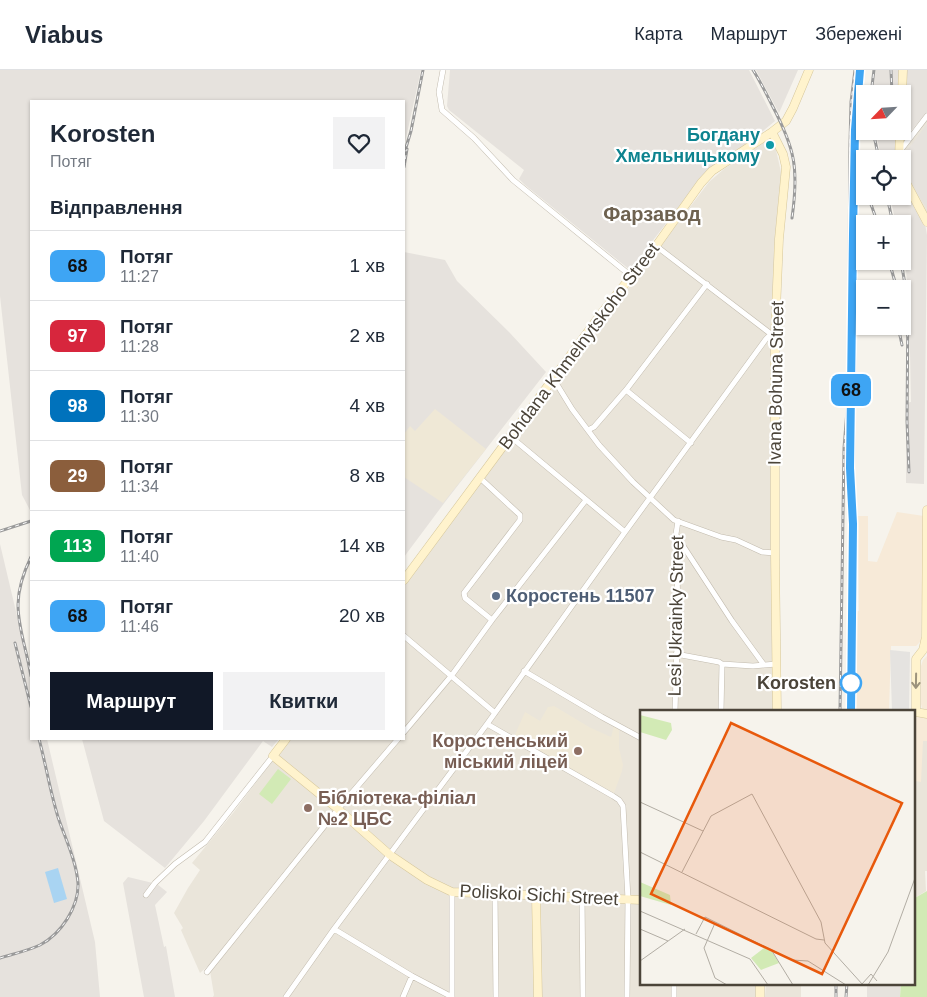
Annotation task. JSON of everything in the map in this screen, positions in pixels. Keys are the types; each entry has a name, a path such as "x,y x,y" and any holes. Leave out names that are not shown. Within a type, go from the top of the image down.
{"street":[{"path":"443,70 439,92 442,110 474,138 513,180 631,276"},
{"path":"772,132 789,116 809,70"},
{"path":"902,85 903,70"},
{"path":"911,136 927,116"},
{"name":"Bohdana Khmelnytskoho Street","path":"405,579 479,477 631,276 656,246 701,183 712,171 772,132"},
{"name":"Ivana Bohuna Street","path":"772,132 783,154 786,167 773,334 777,710"},
{"path":"911,192 927,222"},
{"path":"286,997 334,929 487,724 650,497 773,334 656,246"},
{"path":"588,430 594,427 626,390 707,284"},
{"path":"554,378 572,409 598,445 632,482 674,520 721,537 736,540 762,552 775,553"},
{"path":"626,390 691,443"},
{"path":"511,437 625,532"},
{"path":"479,477 520,515 520,520 464,593 465,598 492,620"},
{"path":"405,731 452,675 492,620 586,500"},
{"path":"923,713 916,712 916,659 925,650 926,637 927,510"},
{"name":"Lesi Ukrainky Street","path":"675,710 678,611 676,534 678,521"},
{"path":"676,534 732,621 764,665"},
{"path":"405,637 495,713"},
{"path":"676,654 722,664 776,664"},
{"path":"721,710 722,664"},
{"path":"524,671 640,737"},
{"path":"487,724 619,800 623,806 628,900 627,997"},
{"path":"146,895 155,883 175,864 205,842 285,740"},
{"path":"207,972 338,809 397,740"},
{"name":"Poliskoi Sichi Street","path":"273,756 338,809 390,856 427,880 452,892 640,900"},
{"path":"334,929 412,976 452,997 452,892"},
{"path":"495,894 496,997"},
{"path":"536,896 538,997"},
{"path":"582,898 583,997"},
{"path":"403,997 412,976"},
{"path":"674,984 674,997"},
{"path":"760,984 760,997"}],"shaded area":[{"path":"0,70 421,70 405,142 405,100 30,100 30,510 22,495 0,296"},
{"path":"450,70 749,70 775,121 752,140 720,160 706,172 630,270 525,185 519,179 524,170 449,110 447,106"},
{"path":"756,70 798,70 779,113"},
{"path":"876,70 901,70 900,85 874,85"},
{"path":"905,70 927,70 927,112 911,131 911,85 905,85"},
{"path":"927,119 927,215 911,185 911,150 904,150"},
{"path":"927,124 927,208 916,192 911,179 911,150 908,150"},
{"path":"769,140 774,143 783,181 778,246 776,710 640,710 640,984 759,984 759,997 213,997 209,965 200,973 181,930 183,928 174,913 200,870 192,863 288,740 405,740 405,584 616,300 620,299 709,182 761,143"},
{"path":"878,140 897,140 897,150 879,150"},
{"path":"911,197 925,224 927,235 924,484 906,483 906,403 911,402 911,280 907,280 906,270 911,270 911,215 894,215 892,205 911,205"},
{"path":"405,252 445,260 457,281 509,332 546,372 405,556"},
{"path":"435,409 486,449 443,503 405,478 405,433 410,426 415,431"},
{"path":"897,512 924,516 921,641 916,646 891,646 889,710 851,710 853,612 859,611 858,516 868,516 868,561 877,562"},
{"path":"0,544 30,671 30,740 47,740 95,942 100,997 0,997"},
{"path":"890,650 910,652 909,710 892,710"},
{"path":"927,656 927,711 922,708 921,704 921,666"},
{"name":"Коростенський міський ліцей","path":"554,706 589,727 611,737 614,726 619,728 619,748 623,765 613,796 513,739 525,712 540,721 548,707"},
{"path":"914,716 927,716 927,741 923,741 921,782 916,781 916,769 914,769"},
{"path":"82,740 278,740 272,747 263,741 204,821 165,868 104,821"},
{"path":"923,741 927,741 926,891 914,898 914,769 916,769"},
{"path":"128,877 157,884 167,892 155,905 164,947 166,946 175,997 144,997 123,883"},
{"path":"766,984 801,984 801,997 765,997"},
{"path":"867,984 901,984 900,997 867,997"}],"green space":[{"path":"278,769 291,779 272,804 259,794"},
{"path":"927,891 927,997 900,997 901,984 914,984 914,898"}],"water":[{"path":"58,868 67,899 54,903 45,872"}],"railway":[{"path":"405,151 411,131 423,70"},
{"path":"753,70 780,120 790,147 795,172 792,218"},
{"path":"840,710 844,448 848,398 850,144 851,102 855,70"},
{"path":"853,509 858,139 863,70"},
{"path":"872,85 874,70"},
{"path":"891,70 892,85"},
{"path":"875,140 877,150"},
{"path":"405,161 407,149"},
{"path":"871,205 875,215"},
{"path":"889,205 891,215"},
{"path":"892,270 894,280"},
{"path":"903,270 908,302 907,421 909,472"},
{"path":"900,335 902,345"},
{"path":"851,710 852,503"},
{"path":"0,531 30,521"},
{"path":"30,559 24,574 18,603 21,629 30,671"},
{"path":"15,643 30,703"},
{"path":"0,958 25,951 48,940 62,927 72,910 78,892 75,866 55,807 39,740"},
{"path":"836,984 836,997"},
{"path":"846,997 847,984"}],"train":[{"name":"68","path":"851,710 853,524 850,468 853,234 856,102 860,70"}],"place":[{"name":"Богдану Хмельницькому","path":"770,145"},
{"name":"Коростень 11507","path":"496,596"},
{"name":"Korosten","path":"851,683"},
{"name":"Коростенський міський ліцей","path":"578,751"},
{"name":"Бібліотека-філіал №2 ЦБС","path":"308,808"}],"district":[{"name":"Фарзавод","path":"652,214"}]}
